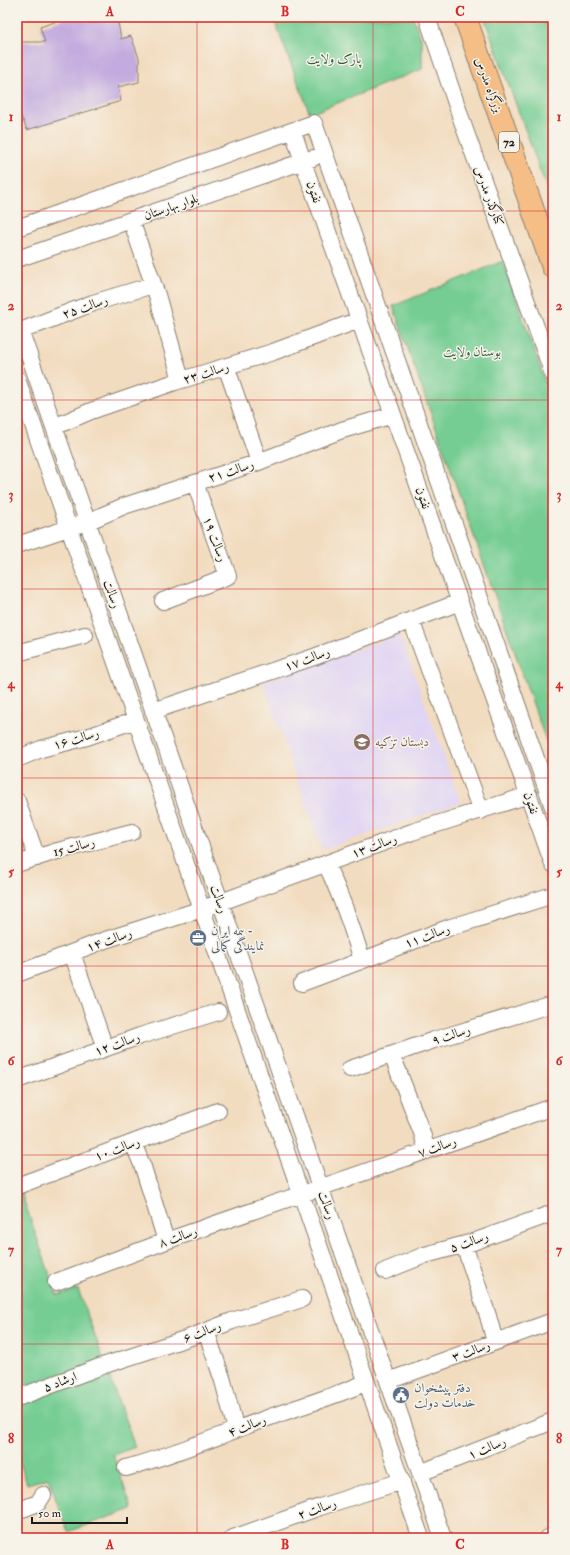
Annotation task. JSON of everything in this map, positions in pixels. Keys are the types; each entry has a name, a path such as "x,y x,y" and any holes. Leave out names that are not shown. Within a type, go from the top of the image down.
{"highway":[{"name":"بزرگراه مدرس","path":"465,17 553,267"}],"street":[{"name":"کنارگذر مدرس","path":"427,17 460,116 553,374"},
{"name":"نفتون","path":"553,807 314,123 294,131 303,162 553,864"},
{"path":"17,228 294,131"},
{"name":"بلوار بهارستان","path":"17,259 325,154"},
{"path":"131,220 153,285 181,380"},
{"name":"رسالت ۲۵","path":"18,331 92,303 153,285"},
{"name":"رسالت ۲۳","path":"54,427 91,412 181,380 273,352 359,320"},
{"name":"رسالت","path":"18,331 24,341 443,1538"},
{"path":"226,366 259,462"},
{"name":"رسالت","path":"17,379 421,1538"},
{"name":"رسالت ۲۱","path":"17,545 87,522 124,506 259,462 342,430 393,415"},
{"name":"رسالت ۱۹","path":"163,600 228,576 195,483"},
{"name":"رسالت ۱۷","path":"153,710 314,657 460,602"},
{"path":"411,620 481,811"},
{"path":"17,653 85,635"},
{"path":"126,690 144,683"},
{"path":"497,706 515,699"},
{"name":"رسالت ۱۶","path":"17,759 41,749 87,737 136,720"},
{"name":"رسالت ۱۳","path":"220,902 412,832 529,795"},
{"path":"17,801 37,858"},
{"name":"رسالت 15","path":"17,864 132,832"},
{"path":"326,864 340,892 353,928 362,960"},
{"name":"رسالت ۱۱","path":"302,983 448,928 553,896"},
{"name":"رسالت ۱۴","path":"17,974 105,940 220,902"},
{"path":"72,953 105,1048"},
{"name":"رسالت ۹","path":"350,1069 434,1040 553,1004"},
{"name":"رسالت ۱۲","path":"17,1080 105,1048 218,1012"},
{"path":"392,1055 427,1151"},
{"name":"رسالت ۷","path":"301,1194 553,1107"},
{"name":"رسالت ۱۰","path":"17,1186 218,1112"},
{"path":"133,1143 144,1167 166,1240"},
{"name":"رسالت ۸","path":"56,1282 166,1240 301,1194"},
{"name":"رسالت ۵","path":"385,1271 425,1255 464,1245 553,1213"},
{"path":"464,1245 488,1316 495,1342"},
{"name":"رسالت ۶","path":"102,1366 302,1298"},
{"name":"رسالت ۳","path":"388,1380 553,1321"},
{"path":"351,1336 370,1330"},
{"path":"206,1331 219,1369 236,1430"},
{"name":"ارشاد ۵","path":"17,1398 102,1366"},
{"name":"رسالت ۴","path":"126,1468 181,1452 236,1430 338,1395 367,1382"},
{"name":"رسالت ۱","path":"420,1473 553,1422"},
{"name":"رسالت ۲","path":"233,1538 320,1507 402,1481"},
{"path":"17,1511 38,1502 43,1495"},
{"path":"548,1538 553,1536"}],"shaded area":[{"name":"دبستان تزکیه","path":"400,635 461,802 322,850 263,682"}],"green space":[{"name":"پارک ولایت","path":"273,17 413,17 422,42 422,69 310,114"},
{"path":"484,17 543,17 553,47 553,206"},
{"name":"بوستان ولایت","path":"503,261 553,404 553,761 393,306"},
{"path":"17,1181 57,1295 78,1289 135,1447 113,1455 132,1509 68,1532 48,1478 27,1484 17,1454"}],"building":[{"path":"69,17 117,17 121,39 131,36 139,58 139,82 118,87 121,101 27,130 17,106 17,42 45,42 40,27"}],"place":[{"name":"دبستان تزکیه","path":"362,742"},
{"name":"بیمه ایران - نمایندگى کمالى","path":"198,938"},
{"name":"دفتر پیشخوان خدمات دولت","path":"401,1395"}]}
